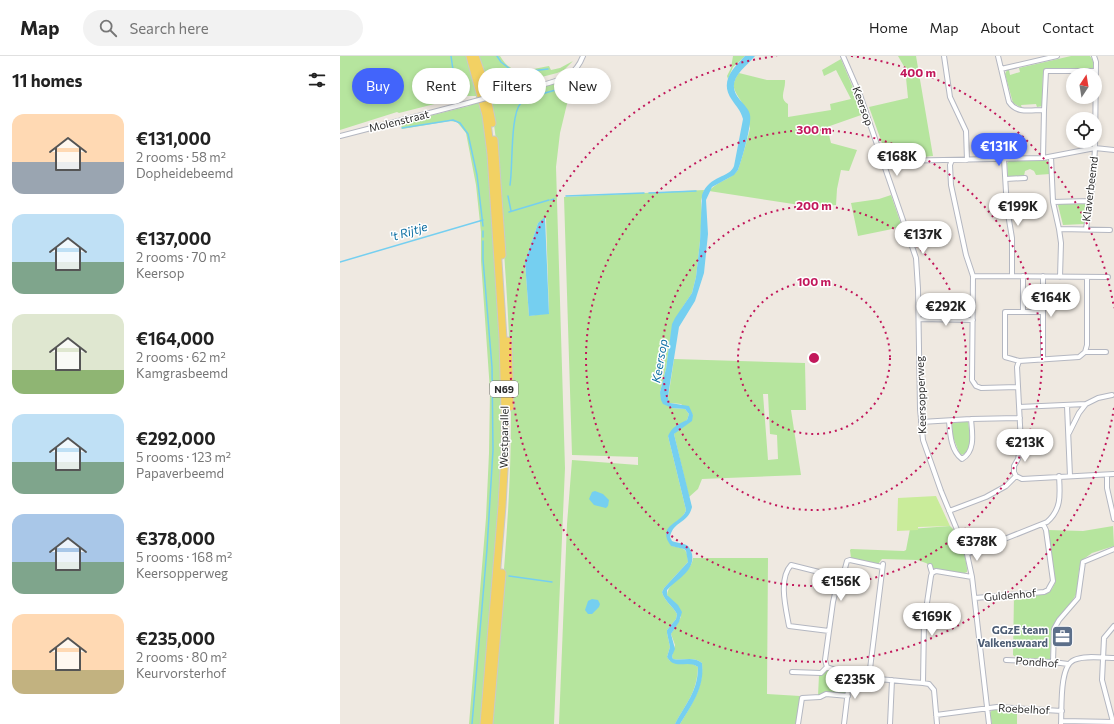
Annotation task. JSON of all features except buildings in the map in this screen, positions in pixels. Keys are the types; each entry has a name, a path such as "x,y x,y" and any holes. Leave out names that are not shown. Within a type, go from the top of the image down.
{"main road":[{"name":"Westparallel","path":"470,56 486,115 491,154 503,338 505,414 505,453 502,506 484,724"},
{"name":"Westparallel","path":"475,56 487,97 496,153 509,375 509,454 507,506 489,724"}],"street":[{"name":"Molenstraat","path":"340,136 562,79 580,64 583,56"},
{"name":"Keersop","path":"843,56 860,95 916,258 919,319"},
{"path":"944,56 950,97 966,131 967,160"},
{"path":"998,56 1009,102 1013,107 1019,110 1044,110"},
{"path":"1001,69 1057,56"},
{"name":"Klaverbeemd","path":"1094,56 1096,68"},
{"path":"1043,158 1046,71 1066,71"},
{"path":"883,163 894,161 1043,158 1095,148 1114,150"},
{"name":"Klaverbeemd","path":"1086,229 1095,148"},
{"path":"1052,157 1053,202 1061,244 1060,277"},
{"path":"1004,159 1007,208 1012,238 1012,276"},
{"path":"952,160 950,165 951,185 966,255 973,276 972,380 976,386 981,388 1018,386"},
{"path":"1006,179 1025,178"},
{"path":"1053,202 1089,201"},
{"path":"1059,229 1110,230"},
{"path":"973,276 1108,277"},
{"path":"1023,276 1023,312"},
{"path":"1043,276 1043,360"},
{"path":"1085,352 1087,345 1087,277"},
{"path":"1043,312 1005,312 1005,357 1018,361 1043,360 1078,357 1085,352 1106,352"},
{"path":"919,319 973,320"},
{"name":"Keersopperweg","path":"919,319 921,422 923,440 948,511 967,554 975,598 989,724"},
{"path":"1018,361 1020,451 1014,466 1016,476 1022,479 1114,474"},
{"path":"1019,407 1086,404 1098,398 1112,395"},
{"path":"1068,435 1074,421 1086,404"},
{"path":"1067,406 1070,476"},
{"path":"921,422 1020,418"},
{"path":"949,420 950,437 957,455 962,459 966,457 972,445 971,419"},
{"path":"1107,475 1107,488 1114,518"},
{"path":"948,511 993,493 1006,486 1016,476"},
{"path":"967,554 1043,524 1053,516 1060,497 1059,476"},
{"name":"Guldenhof","path":"975,598 1044,592 1048,590 1053,582 1046,530 1043,524"},
{"path":"1053,662 1054,629 1059,620 1078,598 1083,562 1114,549"},
{"path":"827,667 825,660 833,602 839,577 844,572 847,561 850,560 882,566 869,677"},
{"path":"829,631 789,626 783,589 788,568 791,565 839,577"},
{"path":"923,683 924,623 932,573 930,566"},
{"path":"932,573 936,571 972,577"},
{"path":"1114,626 1104,638 1102,658 1102,680 1113,722 1062,723 1064,674 1068,664 1073,660 1080,658 1102,658 1114,658"},
{"name":"Pondhof","path":"1006,660 1068,664"},
{"path":"792,672 821,672 827,667"},
{"path":"827,667 850,674 929,684 934,690 937,724"},
{"path":"844,724 850,674"},
{"path":"890,724 892,680"},
{"path":"798,724 802,698 820,697 826,694 848,696"},
{"name":"Roebelhof","path":"936,715 998,707 1062,710"}],"green space":[{"path":"340,56 468,56 478,95 478,104 480,104 486,127 500,322 503,453 483,724 469,724 486,518 490,391 481,261 481,232 476,185 466,133 457,122 450,121 402,129 401,123 469,106 477,102 476,96 470,96 470,68 412,68 412,104 434,104 399,113 397,112 340,130"},
{"path":"477,56 500,56 510,68 480,68"},
{"path":"733,56 745,56 733,67 728,79 727,76 731,68"},
{"path":"898,56 916,56 933,156 903,159 887,157 869,107 908,98 905,68"},
{"path":"1071,56 1090,56 1094,62 1093,68 1044,70 1043,106 1037,107 1036,104 1021,105 1022,108 1013,103 1005,74 1007,70 1009,70 1010,75 1020,72 1019,68"},
{"path":"841,59 864,114 827,127 831,143 857,150 849,171 841,170 837,189 836,205 813,207 709,191 716,185 732,176 738,170 750,128 741,101 736,94 734,87 736,77 739,73 767,80 785,80 783,99 788,104 788,117 831,110 830,104 851,99 836,70 824,76 822,70"},
{"path":"573,61 566,68 560,68"},
{"path":"549,66 551,70 554,69 554,74 546,76 546,68 538,68"},
{"path":"554,83 554,104 567,104 560,133 556,167 565,468 554,724 490,724 507,532 511,416 508,312 496,140 489,104 546,104 546,85","holes":["546,218 549,313 529,316 525,262 538,223"]},
{"path":"1047,160 1050,174 1036,175 1034,171 1030,169 1025,171 1024,176 1008,176 1007,163 1009,161"},
{"path":"704,190 701,201 702,213 696,277 692,293 682,308 670,340 666,369 660,392 672,408 685,409 689,414 687,420 668,436 686,510 681,518 668,529 671,546 679,547 686,551 688,562 662,592 677,614 676,619 667,630 670,647 667,657 670,661 693,664 698,667 696,684 675,724 559,724 567,524 572,460 638,465 638,457 572,455 564,197"},
{"path":"891,195 902,227 858,236 851,203 879,199"},
{"path":"1061,203 1085,204 1086,209 1084,224 1063,225 1058,205"},
{"path":"674,359 805,363 806,410 791,410 801,475 702,479 698,489 689,497 674,434 693,415 681,404 670,403 668,399","holes":["763,394 768,394 770,434 777,435 778,459 768,460"]},
{"path":"968,421 970,441 968,451 965,454 960,455 953,437 952,423"},
{"path":"936,496 950,526 918,527 918,530 897,531 898,498"},
{"path":"950,526 960,541 964,554 967,572 962,574 935,569 926,563 917,560 882,559 878,564 851,558 851,549 904,551 906,550 910,529"},
{"path":"1113,526 1114,546 1092,553 1081,561 1077,593 1072,601 1073,602 1056,621 1052,628 1050,659 1017,658 1013,655 1014,595 1045,593 1052,589 1055,583 1048,530 1083,531"},
{"path":"693,558 768,558 767,694 800,696 796,724 680,724 693,702 699,688 702,663 692,659 673,659 672,656 675,645 671,634 681,617 667,595 672,585 688,569"},
{"path":"828,670 847,676 849,679 846,693 825,693 818,696 819,675"},
{"path":"992,710 1017,710 1017,724 992,724 990,713"}],"water":[{"path":"745,56 755,56 737,76 734,87 740,100 750,115 748,134 738,170 734,175 712,187 706,200 708,234 704,273 695,301 679,327 668,399 670,403 689,406 693,415 692,421 674,434 692,507 687,517 674,528 670,537 672,541 688,546 692,554 692,560 688,570 667,590 667,595 678,605 682,612 679,622 671,634 675,649 672,656 673,659 692,659 702,663 702,680 697,695 680,724 675,724 696,684 698,667 690,664 677,664 670,661 667,657 670,647 667,630 676,619 677,614 662,592 688,562 686,551 684,549 671,546 667,539 666,533 671,525 684,514 686,510 668,436 671,430 687,420 689,414 685,409 672,408 663,404 660,392 666,369 672,324 692,293 696,277 700,241 702,195 709,184 728,173 734,166 743,119 740,111 728,93 727,81 732,70"},
{"path":"545,217 549,314 529,316 525,262 538,223"},
{"path":"595,491 603,494 609,500 606,508 594,505 589,499 592,492"},
{"path":"592,599 598,600 600,604 592,614 588,614 585,610 588,601"}],"waterway":[{"path":"451,56 453,68"},
{"path":"497,56 501,62 515,73 548,69"},
{"path":"510,185 513,129 517,109 524,101 554,91"},
{"path":"402,128 453,120 460,123 468,134 477,175 483,226"},
{"name":"'t Rijtje","path":"649,193 696,191"},
{"name":"'t Rijtje","path":"566,196 644,193"},
{"path":"508,196 511,211"},
{"name":"'t Rijtje","path":"509,212 549,200"},
{"name":"'t Rijtje","path":"340,262 483,220"},
{"path":"483,231 483,237"},
{"path":"472,724 487,549 493,450 492,367 483,259 483,241"},
{"path":"509,576 552,582"}],"place":[{"name":"GGzE team Valkenswaard","path":"1063,636"}]}
